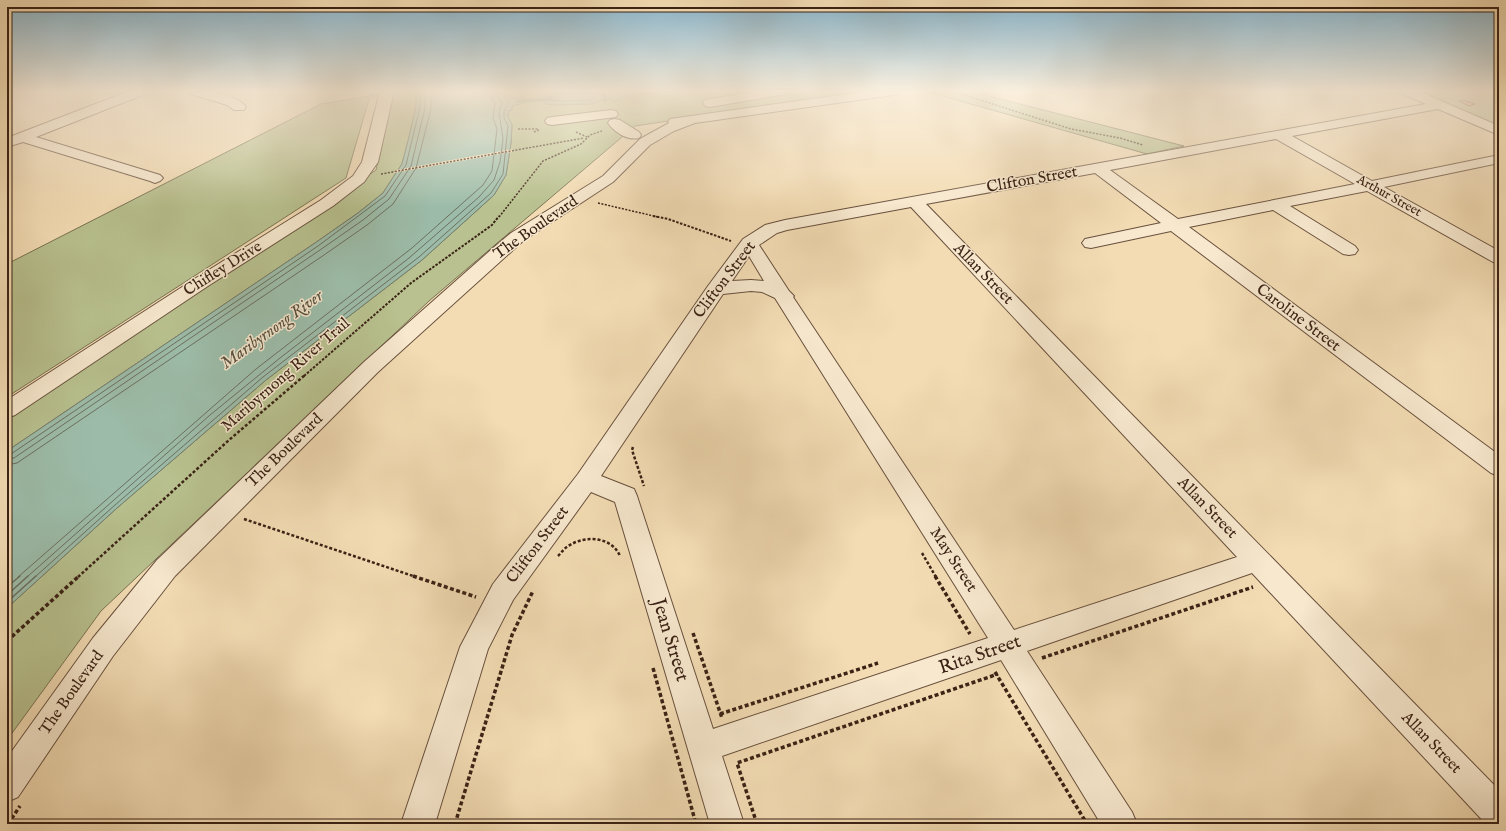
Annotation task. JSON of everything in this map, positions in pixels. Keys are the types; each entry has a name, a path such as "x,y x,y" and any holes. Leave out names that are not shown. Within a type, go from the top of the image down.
{"street":[{"path":"7,142 41,130"},
{"name":"Chifley Drive","path":"7,410 202,282 327,203 359,179 370,162 378,130"},
{"path":"625,130 634,135 645,130"},
{"name":"The Boulevard","path":"7,786 116,629 139,599 166,568 371,367 474,274 517,237 608,179 634,152 658,134 666,130"},
{"name":"Clifton Street","path":"418,824 474,647 503,592 586,480 715,290 742,243 771,229 785,225 1302,130"},
{"name":"Arthur Street","path":"1279,134 1499,258"},
{"name":"The Boulevard","path":"618,168 626,145 634,135"},
{"path":"22,137 155,178"},
{"path":"1091,243 1499,159"},
{"name":"Caroline Street","path":"1098,168 1499,467"},
{"name":"Allan Street","path":"915,202 1256,573 1499,814"},
{"path":"1276,205 1349,250"},
{"name":"May Street","path":"742,243 784,296 1002,660 1120,824"},
{"name":"May Street","path":"715,290 738,286 757,285 765,286 784,296"},
{"name":"Jean Street","path":"586,480 625,496 723,750 727,824"},
{"name":"Rita Street","path":"723,750 1002,660 1256,573"}],"path":[{"path":"534,132 540,130"},
{"path":"1075,130 1120,138 1149,147"},
{"name":"Maribyrnong River Trail","path":"7,641 229,440 411,283 492,225 542,161 581,144 584,138 379,174"},
{"path":"592,202 668,219 742,243"},
{"path":"633,445 632,450 645,488"},
{"path":"240,518 477,597"},
{"path":"554,562 569,545 594,539 605,540 616,547 622,561"},
{"path":"921,552 1002,660 1087,824"},
{"path":"723,750 1002,660 1256,573"},
{"path":"455,824 512,635 536,587"},
{"path":"693,631 723,750 757,824"},
{"path":"652,666 696,824"},
{"path":"8,824 21,806"}],"green space":[{"path":"270,130 360,130 346,178 7,397 7,264"},
{"path":"385,130 411,130 402,164 383,193 358,213 7,451 7,417 376,170"},
{"path":"512,130 631,130 429,301 101,611 7,740 7,608 117,508 266,380 422,260 494,195 506,175"},
{"path":"1062,130 1121,130 1184,146 1147,154"}],"water":[{"name":"Maribyrnong River","path":"411,130 512,130 506,175 494,195 422,260 266,380 117,508 7,608 7,451 358,213 383,193 402,164"}],"pier":[{"path":"513,149 512,152 394,173 396,170"}]}
